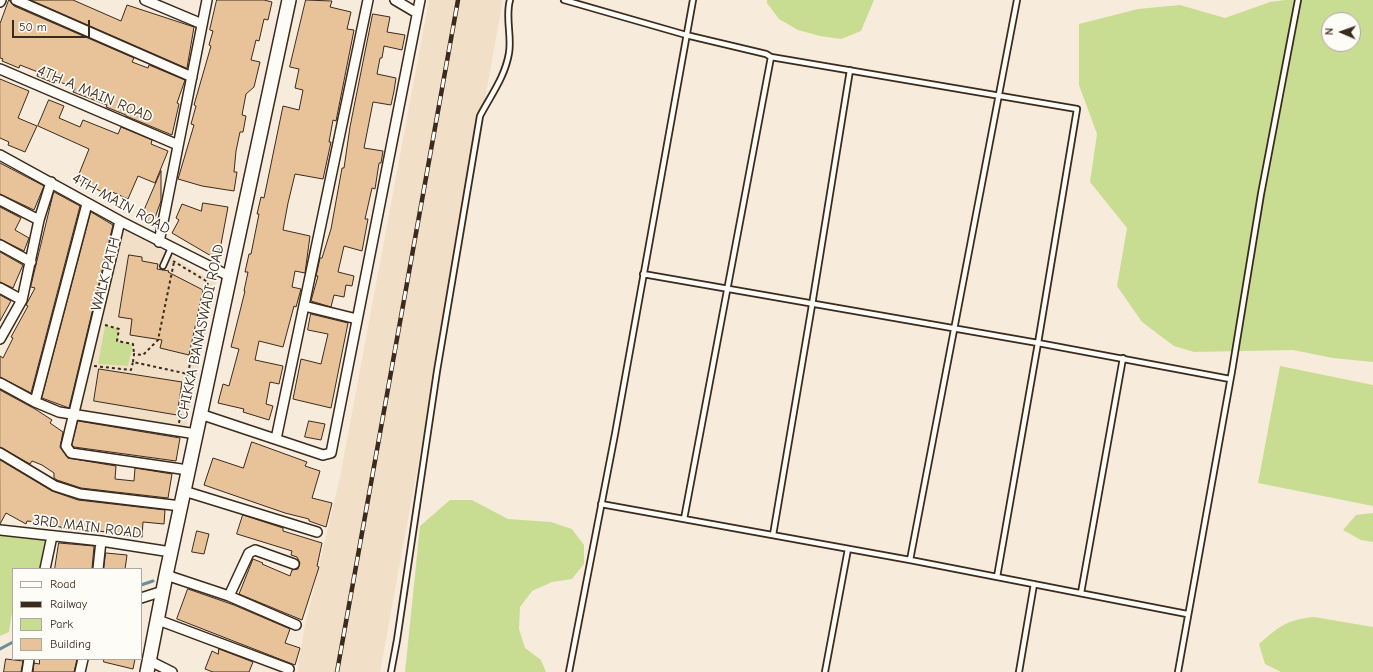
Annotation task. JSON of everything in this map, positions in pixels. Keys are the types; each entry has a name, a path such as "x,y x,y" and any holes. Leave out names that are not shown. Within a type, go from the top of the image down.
{"main road":[{"name":"CHIKKA BANASWADI ROAD","path":"148,667 166,574 289,0"}],"street":[{"path":"16,0 192,77"},
{"path":"145,0 202,24"},
{"path":"159,242 207,0"},
{"path":"276,439 368,0"},
{"path":"395,0 417,13"},
{"path":"200,414 323,455 331,453 420,0"},
{"name":"4TH A MAIN ROAD","path":"0,69 178,145"},
{"name":"4TH MAIN ROAD","path":"0,155 51,182 87,204 159,242 229,276"},
{"path":"0,339 22,300 39,220 51,182"},
{"path":"0,200 39,220"},
{"path":"35,402 87,204"},
{"path":"120,221 72,414 66,446 71,453 188,470"},
{"path":"0,245 31,262"},
{"path":"0,288 22,300"},
{"path":"304,306 357,319"},
{"path":"0,383 35,402 59,412 196,434"},
{"path":"0,453 55,486 80,494 181,506"},
{"path":"184,491 317,532"},
{"name":"3RD MAIN ROAD","path":"0,530 101,541 171,552"},
{"path":"45,568 52,536"},
{"path":"98,568 101,541"},
{"path":"229,596 252,552 255,550 294,564"},
{"path":"166,574 229,596 296,625"},
{"path":"142,598 163,591"},
{"path":"158,620 288,669"},
{"path":"26,672 29,660"},
{"path":"80,672 83,660"},
{"path":"148,667 172,672"}],"lane":[{"path":"391,672 437,371 480,116 500,82 506,64 509,52 510,0"},
{"path":"564,0 686,35 766,54 772,57 1077,108 1038,343 996,577"},
{"path":"569,672 615,434 693,0"},
{"path":"910,560 997,95 1017,0"},
{"path":"1178,672 1261,194 1298,0"},
{"path":"684,519 726,289 772,57"},
{"path":"773,535 850,70"},
{"path":"163,266 171,248"},
{"path":"643,274 812,305 1123,358 1230,379"},
{"path":"1081,593 1123,358"},
{"path":"601,504 910,560 1188,614"},
{"path":"826,672 848,549"},
{"path":"1019,672 1034,584"}],"path":[{"path":"167,258 208,282 196,331 179,424 172,423"},
{"path":"94,366 131,370 134,354 143,356 158,340 174,262"},
{"name":"WALK PATH","path":"106,322 105,326 119,329 116,341 133,344 134,354"},
{"path":"92,373 96,359"},
{"path":"133,362 188,374"}],"shaded area":[{"path":"429,0 503,0 380,672 297,672 304,630 340,477"},
{"path":"121,225 216,283 186,428 79,411"}],"green space":[{"path":"767,0 874,0 861,31 841,39 820,36 798,30 779,19 767,3"},
{"path":"1285,0 1373,0 1373,362 1333,358 1293,350 1194,352 1174,346 1142,322 1117,286 1127,228 1090,182 1097,134 1079,85 1079,24 1138,9 1180,5 1225,18 1270,2"},
{"path":"105,326 119,329 117,341 133,344 128,366 98,364"},
{"path":"1280,366 1373,385 1373,506 1258,483"},
{"path":"450,500 472,500 508,519 551,522 572,529 584,545 584,564 572,579 552,582 532,591 520,607 519,629 525,648 541,660 546,672 405,672 420,526"},
{"path":"1373,513 1373,542 1361,540 1343,530 1356,515"},
{"path":"0,535 45,540 40,568 12,568 12,612 9,632 0,636"},
{"path":"1314,617 1373,627 1373,672 1281,672 1265,664 1259,644 1278,628 1290,622"}],"building":[{"path":"9,0 14,6 134,58 132,62 148,68 149,65 185,80 177,103 179,104 172,135 106,107 107,105 73,92 75,88 55,80 54,83 37,76 38,72 20,65 19,68 2,61 3,59 0,58 0,24"},
{"path":"31,0 73,0 121,21 127,5 194,27 187,68"},
{"path":"217,0 264,0 272,2 268,20 264,19 259,41 256,40 251,60 260,62 254,87 246,94 242,115 246,116 243,132 240,132 236,151 234,172 237,172 234,191 202,186 178,179 194,125 191,124 196,106 194,105 211,46 209,45 213,31 210,30"},
{"path":"306,0 332,1 330,7 351,12 347,29 354,30 336,121 333,120 329,142 331,142 323,179 295,174 288,203 283,230 310,236 305,273 295,271 292,287 301,289 296,307 294,306 283,347 259,341 255,360 283,366 279,384 270,382 266,404 273,406 269,420 243,412 244,409 218,403 223,384 229,386 239,349 231,347 245,291 248,272 245,272 249,254 251,254 259,214 257,214 261,197 264,198 283,106 299,110 303,90 295,88 299,69 290,67"},
{"path":"373,14 390,17 387,32 405,35 402,50 384,46 382,58 380,58 377,74 396,78 394,91 391,105 373,102 364,148 383,151 381,163 379,163 375,189 372,188 365,219 368,219 362,251 344,246 338,272 354,276 352,286 346,285 344,297 334,295 331,307 311,301 318,276 316,276 320,258 322,258 331,229"},
{"path":"0,79 29,91 18,118 37,126 25,152 8,145 9,142 0,138"},
{"path":"49,100 64,106 59,118 80,127 83,120 118,134 121,127 152,140 151,144 168,151 155,183 138,176 128,199 110,191 108,195 77,179 89,149 38,126"},
{"path":"0,163 44,186 34,210 0,194"},
{"path":"161,171 161,201 153,223 141,218"},
{"path":"54,192 80,206 31,393 0,377 0,356 3,358 13,338 11,337 28,306 26,305 35,288 31,287"},
{"path":"203,203 228,207 218,260 172,233 179,220 176,218 182,204 201,211"},
{"path":"0,207 21,218 15,230 29,238 24,251 0,239"},
{"path":"91,212 113,225 69,408 42,398"},
{"path":"0,252 23,265 13,288 0,282"},
{"path":"129,255 142,257 142,261 158,264 157,269 169,271 168,272 203,290 189,355 160,348 162,340 130,335 132,319 119,317"},
{"path":"0,295 11,301 0,321"},
{"path":"311,314 348,323 331,408 293,399 301,359 321,364 328,334 308,330"},
{"path":"99,369 182,382 177,415 94,401"},
{"path":"0,390 52,420 50,423 63,432 60,447 68,458 116,466 115,479 134,481 135,468 172,474 168,498 81,488 57,480 54,478 54,473 42,465 32,461 30,464 0,447"},
{"path":"78,421 180,438 176,461 74,447 72,445"},
{"path":"309,421 325,424 321,440 305,437"},
{"path":"252,442 307,462 305,466 320,471 312,498 332,503 326,527 309,521 309,519 285,513 204,485 213,458 243,468"},
{"path":"0,460 52,491 78,500 165,510 164,524 143,522 142,537 84,529 61,528 46,525 46,523 27,521 26,524 6,513 0,524"},
{"path":"243,515 283,528 283,531 322,543 317,566 319,567 302,620 239,594 253,559 290,576 292,570 298,569 300,563 297,557 291,555 292,551 237,534"},
{"path":"197,531 209,534 204,554 192,552"},
{"path":"59,543 94,546 92,568 55,568"},
{"path":"106,553 127,555 125,568 104,568"},
{"path":"188,589 234,605 290,629 285,643 300,648 295,665 177,619"},
{"path":"219,649 253,662 249,672 213,672 205,669 212,651 218,654"},
{"path":"6,659 23,661 21,672 4,672"},
{"path":"40,660 77,660 74,672 33,672 34,663 39,664"},
{"path":"104,660 135,660 133,669 104,662"}],"waterway":[{"path":"142,585 153,581"},
{"path":"0,649 12,643"}],"railway":[{"path":"337,672 458,0"}]}
